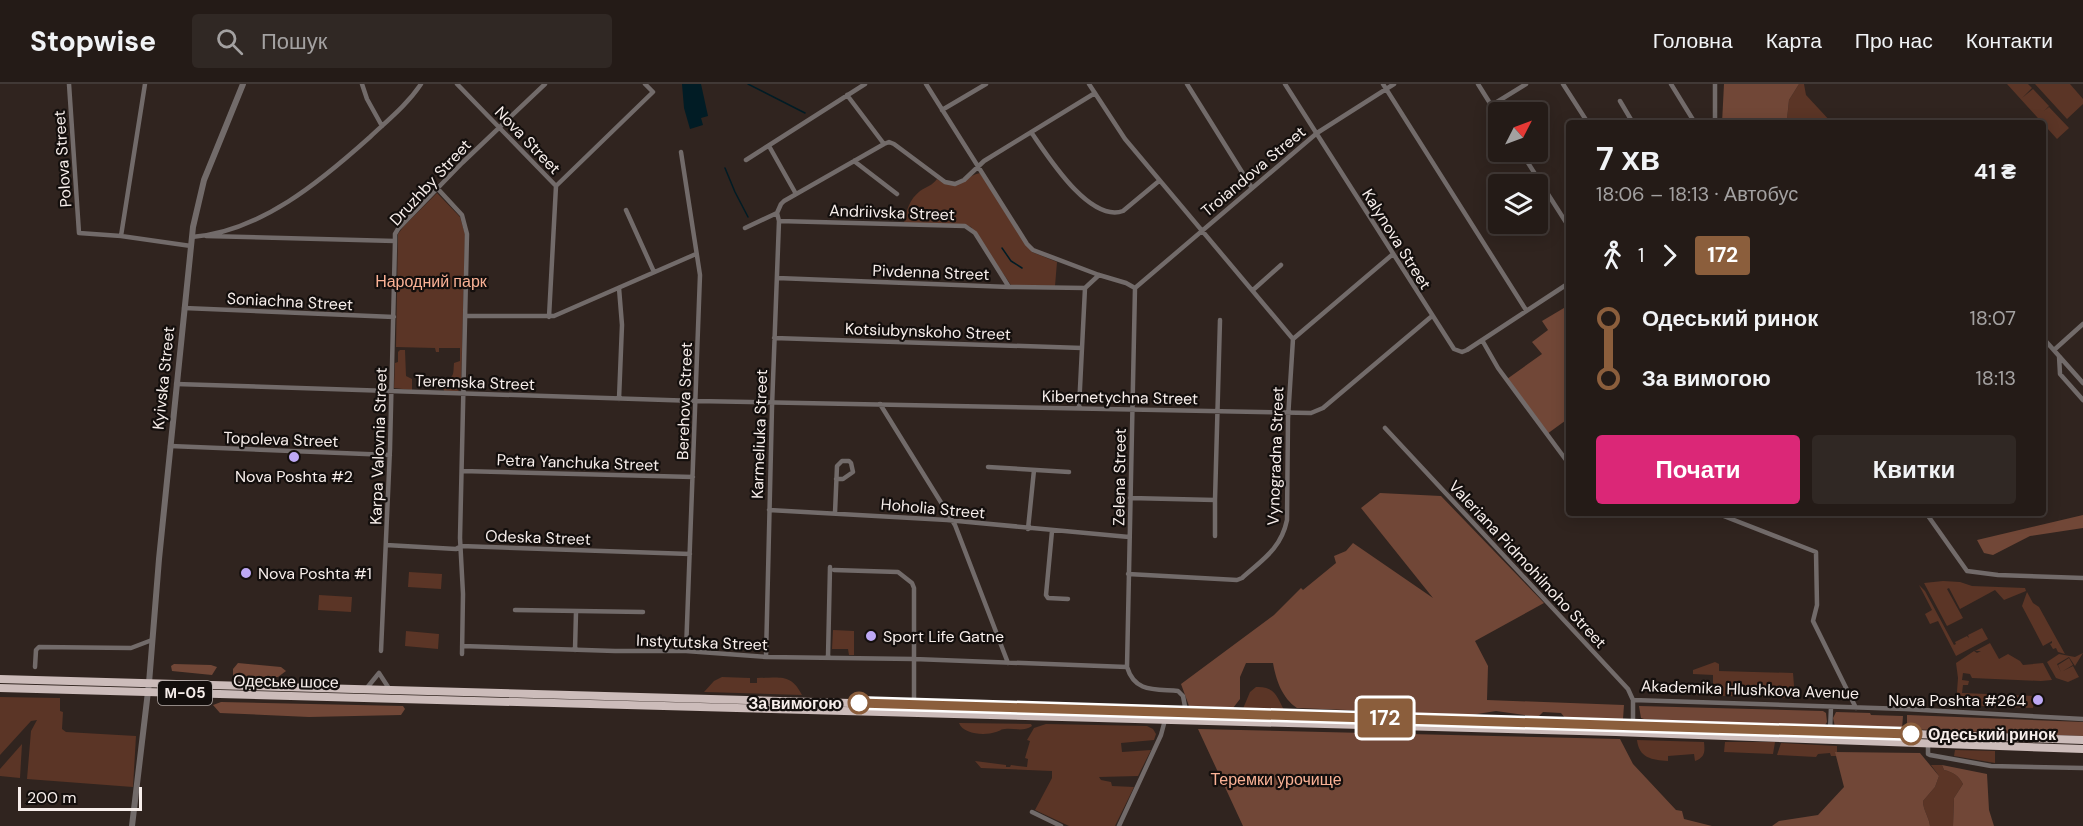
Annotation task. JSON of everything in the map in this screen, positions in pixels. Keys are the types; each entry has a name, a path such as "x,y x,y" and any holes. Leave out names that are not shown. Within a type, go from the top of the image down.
{"highway":[{"name":"Одеське шосе","path":"0,679 148,688 427,695"},
{"name":"Одеське шосе","path":"0,688 366,689 427,695"},
{"name":"М-05","path":"427,695 1186,712 1198,717 2083,748"},
{"name":"М-05","path":"427,695 1165,720 1198,717 1633,725 2083,740"}],"street":[{"name":"Polova Street","path":"69,84 79,232 121,236"},
{"path":"146,84 121,236 191,246"},
{"name":"Kyivska Street","path":"132,826 148,688 192,237 204,180 243,84"},
{"path":"362,84 367,99 382,126"},
{"path":"192,237 206,236 240,226 301,192 333,169 382,126 405,105 421,84"},
{"name":"Nova Street","path":"457,84 556,186"},
{"name":"Druzhby Street","path":"206,236 395,242 398,229 544,84"},
{"path":"549,317 556,186 653,92 645,84"},
{"path":"746,160 866,84"},
{"path":"926,84 1033,250 1099,275 1119,280 1135,288"},
{"path":"942,110 986,84"},
{"path":"1089,84 1125,139 1293,339 1393,254"},
{"path":"1186,84 1252,188"},
{"name":"Kalynova Street","path":"1285,84 1451,346 1462,352 1482,340"},
{"name":"Troiandova Street","path":"1135,288 1200,230 1317,133 1384,87 1394,84"},
{"path":"1478,84 1490,102"},
{"path":"1497,102 1526,84"},
{"path":"1563,84 1586,120"},
{"path":"1671,84 1693,120"},
{"path":"1715,84 1715,120"},
{"path":"1384,87 1526,310"},
{"path":"746,228 777,213 781,204 796,194 888,142 894,144 945,182 955,184 964,180 984,161 1095,93"},
{"path":"847,95 884,144"},
{"path":"1620,101 1631,120"},
{"path":"1031,132 1074,190 1096,206 1120,212 1160,181"},
{"path":"769,146 796,194"},
{"name":"Berehova Street","path":"681,152 700,275 686,651"},
{"path":"854,161 897,194"},
{"path":"1527,162 1566,222"},
{"path":"438,189 462,215 466,226 468,254 463,393 462,654"},
{"path":"626,210 654,272"},
{"name":"Karmeliuka Street","path":"766,657 777,213"},
{"name":"Andriivska Street","path":"778,221 965,226 975,233 1009,287"},
{"name":"Karpa Valovnia Street","path":"381,651 390,455 395,242"},
{"path":"465,316 549,317 559,315 696,254"},
{"path":"1253,290 1281,265"},
{"path":"1079,408 1085,288 1099,275"},
{"name":"Pivdenna Street","path":"777,278 1085,288"},
{"path":"1566,285 1482,340 1498,368 1566,460"},
{"path":"619,288 621,325 619,399"},
{"name":"Zelena Street","path":"1127,667 1135,288"},
{"name":"Soniachna Street","path":"184,308 394,317"},
{"name":"Kibernetychna Street","path":"773,402 1311,413 1323,408 1432,316"},
{"path":"1215,536 1220,320"},
{"path":"2054,350 2083,324"},
{"name":"Kotsiubynskoho Street","path":"774,338 1082,348"},
{"name":"Vynogradna Street","path":"1128,574 1237,580 1277,547 1284,534 1287,520 1288,412 1293,339"},
{"path":"2046,341 2083,383 2081,387 2074,390"},
{"path":"2059,356 2060,371 2083,400"},
{"path":"2060,371 2061,367 2067,366"},
{"name":"Teremska Street","path":"176,384 773,402"},
{"path":"880,404 953,522 1008,663"},
{"name":"Valeriana Pidmohilnoho Street","path":"1385,428 1628,689 1633,700"},
{"name":"Topoleva Street","path":"170,446 390,455"},
{"path":"835,513 836,479 837,466 839,462 849,461 853,472 843,479 836,479"},
{"path":"988,467 1069,472"},
{"path":"1028,529 1034,470"},
{"name":"Petra Yanchuka Street","path":"462,471 693,477"},
{"path":"1130,498 1215,500"},
{"name":"Hoholia Street","path":"769,510 835,513 1129,537"},
{"path":"1724,516 1816,552 1817,604 1813,621 1856,708"},
{"path":"1928,516 1967,571 1998,575 2083,578"},
{"path":"1052,531 1046,595 1048,598 1068,599"},
{"name":"Odeska Street","path":"386,545 456,549 462,546 690,554"},
{"path":"828,657 832,569 898,572 912,583 914,588 914,705"},
{"name":"Instytutska Street","path":"515,610 643,612"},
{"path":"575,650 576,612"},
{"path":"35,667 36,650 39,647 131,648 152,640"},
{"name":"Instytutska Street","path":"462,646 686,651 766,657 914,659 1127,667"},
{"path":"1127,667 1131,679 1140,686 1178,691 1183,696 1186,712"},
{"path":"366,689 379,672 390,690"},
{"path":"1633,700 1633,725"},
{"name":"Akademika Hlushkova Avenue","path":"1633,700 2083,718"},
{"path":"1830,731 1831,707"},
{"path":"1119,826 1161,735 1165,720"},
{"path":"1928,742 1928,754 1930,755 1988,766 2083,768"},
{"path":"1032,812 1061,826"}],"green space":[{"path":"1724,84 1799,84 1789,100 1786,120 1722,120"},
{"path":"1799,84 1804,84 1806,95 1829,120 1786,120 1789,100"},
{"path":"2007,84 2028,84 2032,88 2022,98 2033,89 2049,106 2044,111 2049,107 2069,128 2057,139 2046,127 2046,120 2040,120"},
{"path":"2035,84 2070,84 2083,99 2083,104 2067,119"},
{"path":"980,173 1032,252 1057,262 1055,286 1011,285 971,227 904,223 907,209 913,198 937,179 950,185 960,183"},
{"name":"Народний парк","path":"437,193 460,217 465,234 461,388 458,391 444,391 442,383 443,380 453,375 454,363 460,361 460,348 439,348 439,352 436,352 435,348 396,347 398,234"},
{"path":"1566,307 1566,420 1547,434 1507,379 1542,354 1532,342 1548,330 1542,321"},
{"path":"400,350 405,350 406,376 412,379 412,390 394,388 395,363 398,362"},
{"path":"1380,493 1441,496 1544,603 1475,641 1488,666 1487,700 1624,705 1623,719 1565,718 1561,713 1543,712 1538,717 1496,711 1471,715 1297,708 1280,688 1273,663 1246,663 1240,677 1240,699 1233,708 1189,706 1181,684 1274,615 1301,588 1303,590 1336,563 1334,556 1346,551 1353,543 1433,598 1361,508"},
{"path":"2083,515 2083,528 2030,536 1993,555 1984,553 1977,540"},
{"path":"409,572 442,574 441,589 408,587"},
{"path":"1960,582 1972,586 2025,588 2026,591 2004,600 1995,590 1960,609 1949,588 1947,589 1963,618 1947,626 1924,583"},
{"path":"1919,585 1925,591 1954,645 1955,642 1967,636 1969,638 1968,635 1982,628 1988,639 1956,656 1938,621 1930,624 1925,614 1932,610"},
{"path":"2027,592 2033,603 2039,607 2065,654 2058,652 2056,648 2053,649 2050,644 2052,641 2043,646 2022,606"},
{"path":"319,595 352,597 351,612 318,610"},
{"path":"833,630 854,631 854,655 849,655 848,649 832,649"},
{"path":"406,631 439,634 438,649 405,646"},
{"path":"1990,643 1999,659 2008,654 2023,665 2043,663 2052,680 1972,678 1970,674 1963,673 1962,680 1969,681 1968,685 1963,685 1962,693 2035,696 2033,708 1956,705 1958,678 1956,663 1974,651 1977,653 1981,651 1975,651"},
{"path":"2083,653 2075,666 2069,657 2057,664 2061,672 2058,665 2069,658 2073,665 2063,671 2073,666 2079,677 2068,682 2056,678 2047,662 2059,654 2075,657"},
{"path":"1715,662 1719,664 1719,671 1793,673 1795,698 1692,695 1692,692 1711,693 1713,675 1693,674 1693,670"},
{"path":"238,663 281,667 286,671 278,677 233,676 233,669"},
{"path":"174,664 217,667 212,675 172,671 171,666"},
{"path":"722,677 750,678 750,683 757,683 757,678 784,678 793,683 802,695 704,692 714,681"},
{"path":"1256,687 1267,688 1271,691 1285,712 1242,711 1250,692"},
{"path":"0,697 60,698 60,711 63,712 62,729 66,732 136,736 133,787 27,779 31,731 37,720 31,721 0,755"},
{"path":"221,702 403,706 405,709 401,715 309,717 220,713 213,705"},
{"path":"1639,706 1823,711 1826,713 1827,722 1824,727 1644,719 1641,718"},
{"path":"1836,712 1903,716 1902,729 1835,727 1833,718"},
{"path":"1907,715 2083,722 2083,736 1907,729"},
{"path":"959,723 1031,724 1032,726 1025,729 1005,729 980,734 965,730"},
{"path":"1046,724 1147,726 1153,729 1156,734 1154,740 1121,743 1122,752 1151,750 1138,776 1099,777 1101,780 1111,782 1112,786 1134,787 1115,826 1069,826 1035,810 1052,778 1052,771 981,768 975,761 1006,765 1006,767 1011,765 1027,767 1028,759 1025,758 1030,741 1027,740 1034,728"},
{"name":"Теремки урочище","path":"1198,729 1620,739 1633,764 1676,810 1682,811 1684,819 1712,826 1243,826"},
{"path":"1637,740 1704,742 1703,756 1695,761 1694,754 1668,756 1668,761 1657,760 1647,757 1640,751"},
{"path":"1725,742 1775,742 1773,754 1724,752"},
{"path":"1781,743 1837,746 1837,756 1831,756 1830,753 1818,754 1816,757 1777,755"},
{"path":"22,744 20,778 0,776 0,769"},
{"path":"1955,750 1995,751 1995,763 1954,756"},
{"path":"1835,752 1920,753 1939,776 1935,787 1923,801 1930,826 1772,826 1779,821 1818,815 1844,787"},
{"path":"1931,765 1942,765 1944,770 1955,775 1963,784 1954,798 1953,826 1930,826 1923,801 1935,787 1939,776"},
{"path":"1942,765 1987,774 1989,810 1994,826 1953,826 1954,798 1963,784 1955,775 1944,770"}],"water":[{"path":"682,84 701,84 708,116 701,118 703,125 690,129 684,108"}],"waterway":[{"path":"748,84 805,113"},
{"path":"725,168 748,217"},
{"path":"1002,248 1011,261 1022,268"}],"bus line":[{"name":"172","path":"859,703 1911,734"}],"place":[{"name":"Nova Poshta #2","path":"294,457"},
{"name":"Nova Poshta #1","path":"246,573"},
{"name":"Sport Life Gatne","path":"871,636"},
{"name":"Nova Poshta #264","path":"2038,700"},
{"name":"За вимогою","path":"859,703"},
{"name":"Одеський ринок","path":"1911,734"}]}
